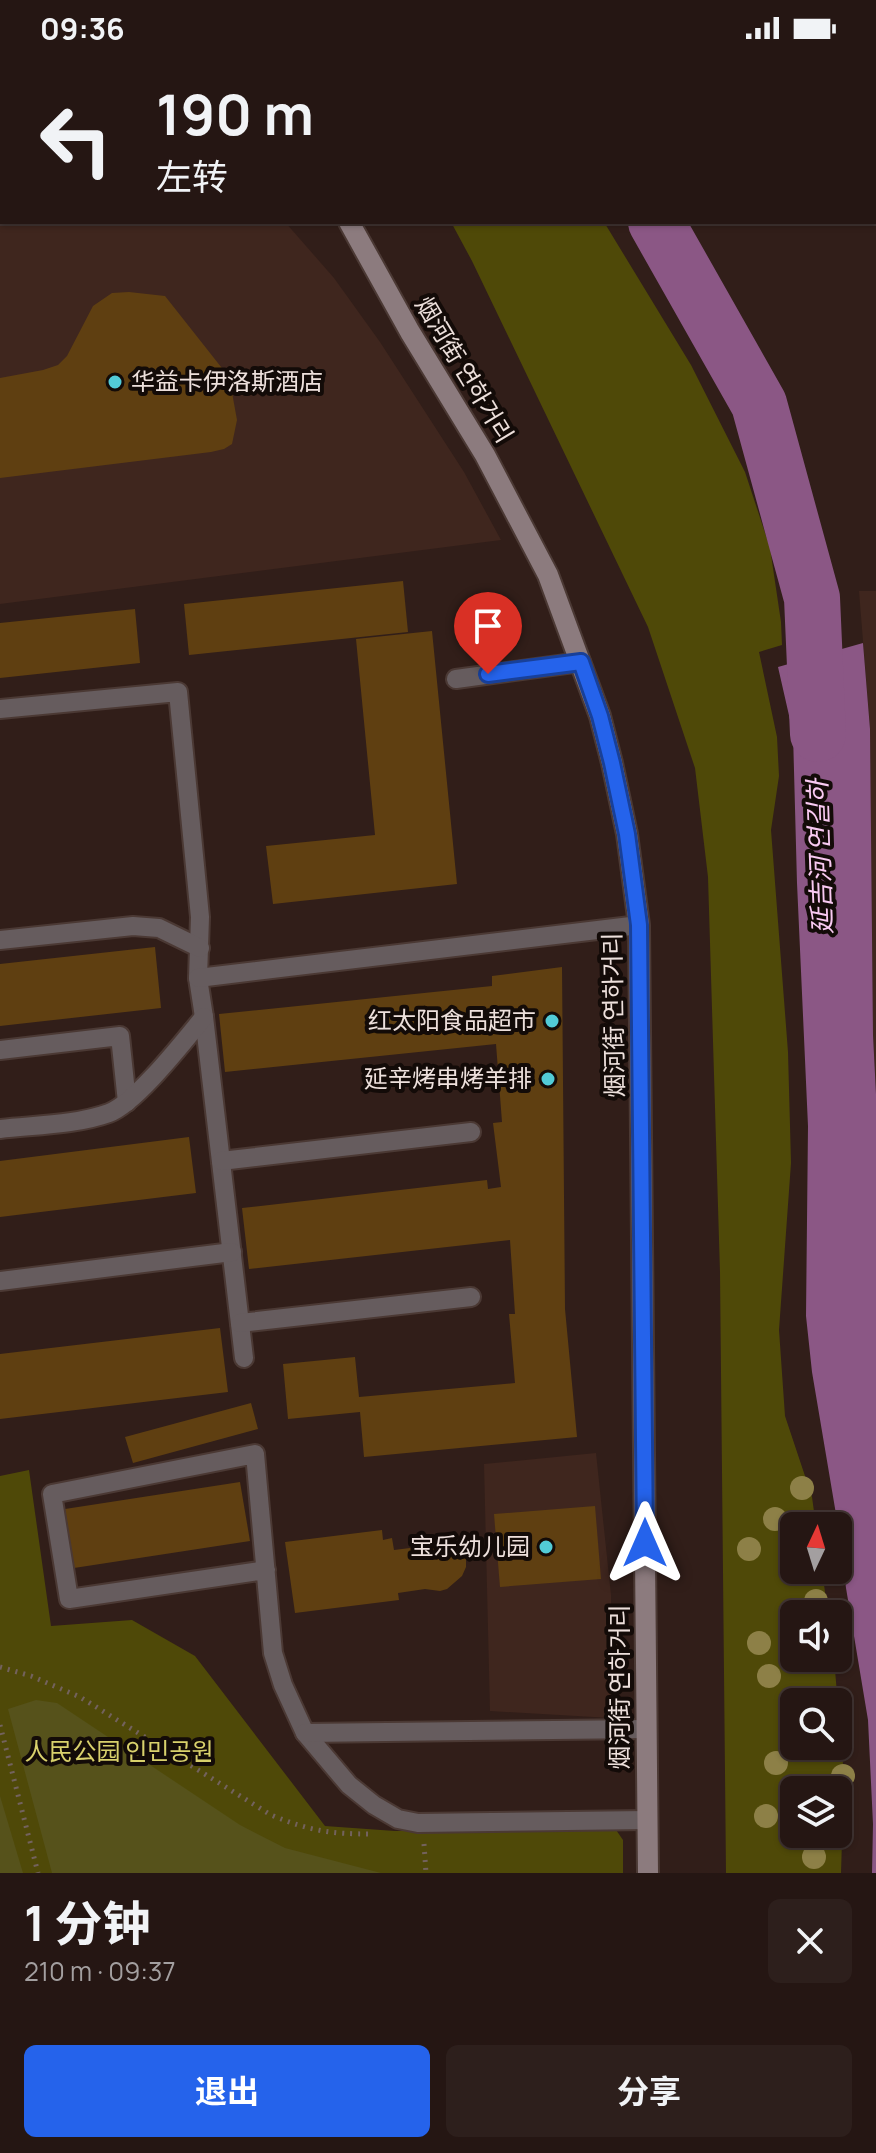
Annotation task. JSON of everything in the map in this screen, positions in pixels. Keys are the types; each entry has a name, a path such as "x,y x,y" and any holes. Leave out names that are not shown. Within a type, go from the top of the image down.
{"street":[{"name":"烟河街 연하거리","path":"350,224 410,332 485,455 548,575 600,716 627,834 639,925 648,1873"}],"lane":[{"path":"456,679 581,662"},
{"path":"0,709 178,692 200,917 198,978 244,1358"},
{"path":"198,978 639,925"},
{"path":"0,940 133,926 159,928 200,948"},
{"path":"0,1129 112,1112 133,1097 204,1017"},
{"path":"0,1050 120,1036 127,1102"},
{"path":"221,1161 471,1132"},
{"path":"0,1281 232,1252"},
{"path":"240,1323 471,1297"},
{"path":"266,1570 69,1599 52,1494 255,1454 266,1570 273,1653 283,1685 305,1733 349,1785 398,1819 418,1823 647,1820"},
{"path":"305,1733 646,1729"}],"path":[{"path":"0,1667 31,1676 80,1697 271,1815 299,1827 330,1834 376,1834"},
{"path":"0,1725 38,1873"},
{"path":"423,1835 426,1873"}],"shaded area":[{"path":"0,224 287,224 334,278 380,342 464,472 501,540 0,604"},
{"path":"859,591 876,591 876,1094 870,729"},
{"name":"宝乐幼儿园","path":"596,1453 611,1595 611,1718 490,1711 484,1464"}],"green space":[{"path":"452,224 605,224 691,365 745,472 770,548 782,645 759,652 777,737 779,776 771,830 788,1052 791,1163 779,1330 785,1416 814,1512 780,1512 780,1584 824,1584 826,1600 780,1600 780,1672 835,1672 837,1688 780,1688 780,1760 843,1760 844,1776 780,1776 780,1848 842,1848 841,1873 726,1873 720,1272 708,877 695,768 648,627"},
{"name":"人民公园 인민공원","path":"29,1470 51,1626 132,1620 195,1656 325,1826 395,1831 614,1827 623,1840 623,1873 0,1873 0,1476"},
{"path":"36,1700 57,1703 240,1825 285,1848 381,1873 52,1873 8,1709"},
{"path":"0,1796 23,1873 0,1873"}],"water":[{"path":"863,643 870,729 876,1094 876,1873 872,1873 868,1720 852,1624 852,1600 848,1600 845,1584 852,1584 852,1512 836,1512 812,1372 806,1316 808,1126 793,733 778,667"}],"building":[{"name":"华益卡伊洛斯酒店","path":"112,293 165,296 225,372 237,420 232,444 211,452 0,478 0,378 58,365 67,356 93,306"},
{"path":"403,581 408,632 189,655 184,604"},
{"path":"135,609 140,663 0,678 0,623"},
{"path":"432,631 457,884 273,904 266,846 375,835 356,639"},
{"path":"155,947 161,1008 0,1026 0,964"},
{"path":"562,967 565,1309 577,1437 364,1457 360,1412 288,1419 283,1364 355,1357 359,1397 515,1383 509,1314 515,1314 510,1240 249,1269 242,1208 487,1180 488,1189 501,1187 493,1123 502,1122 496,1044 225,1072 219,1014 492,986 492,976"},
{"path":"189,1137 196,1193 0,1217 0,1161"},
{"path":"220,1328 228,1392 0,1419 0,1354"},
{"path":"251,1403 258,1429 133,1463 125,1437"},
{"path":"240,1482 250,1541 74,1568 65,1509"},
{"path":"595,1506 601,1579 500,1587 494,1514"},
{"path":"382,1530 383,1540 392,1538 394,1550 418,1547 417,1541 452,1539 466,1555 462,1576 440,1591 425,1589 398,1593 399,1600 295,1613 285,1542"}],"waterway":[{"name":"延吉河 연길하","path":"657,224 759,404 812,598 818,734"}],"place":[{"name":"华益卡伊洛斯酒店","path":"115,382"},
{"name":"红太阳食品超市","path":"552,1021"},
{"name":"延辛烤串烤羊排","path":"548,1079"},
{"name":"宝乐幼儿园","path":"546,1547"}],"route":[{"path":"488,674 581,662 600,716 627,834 639,925 645,1543"}]}
